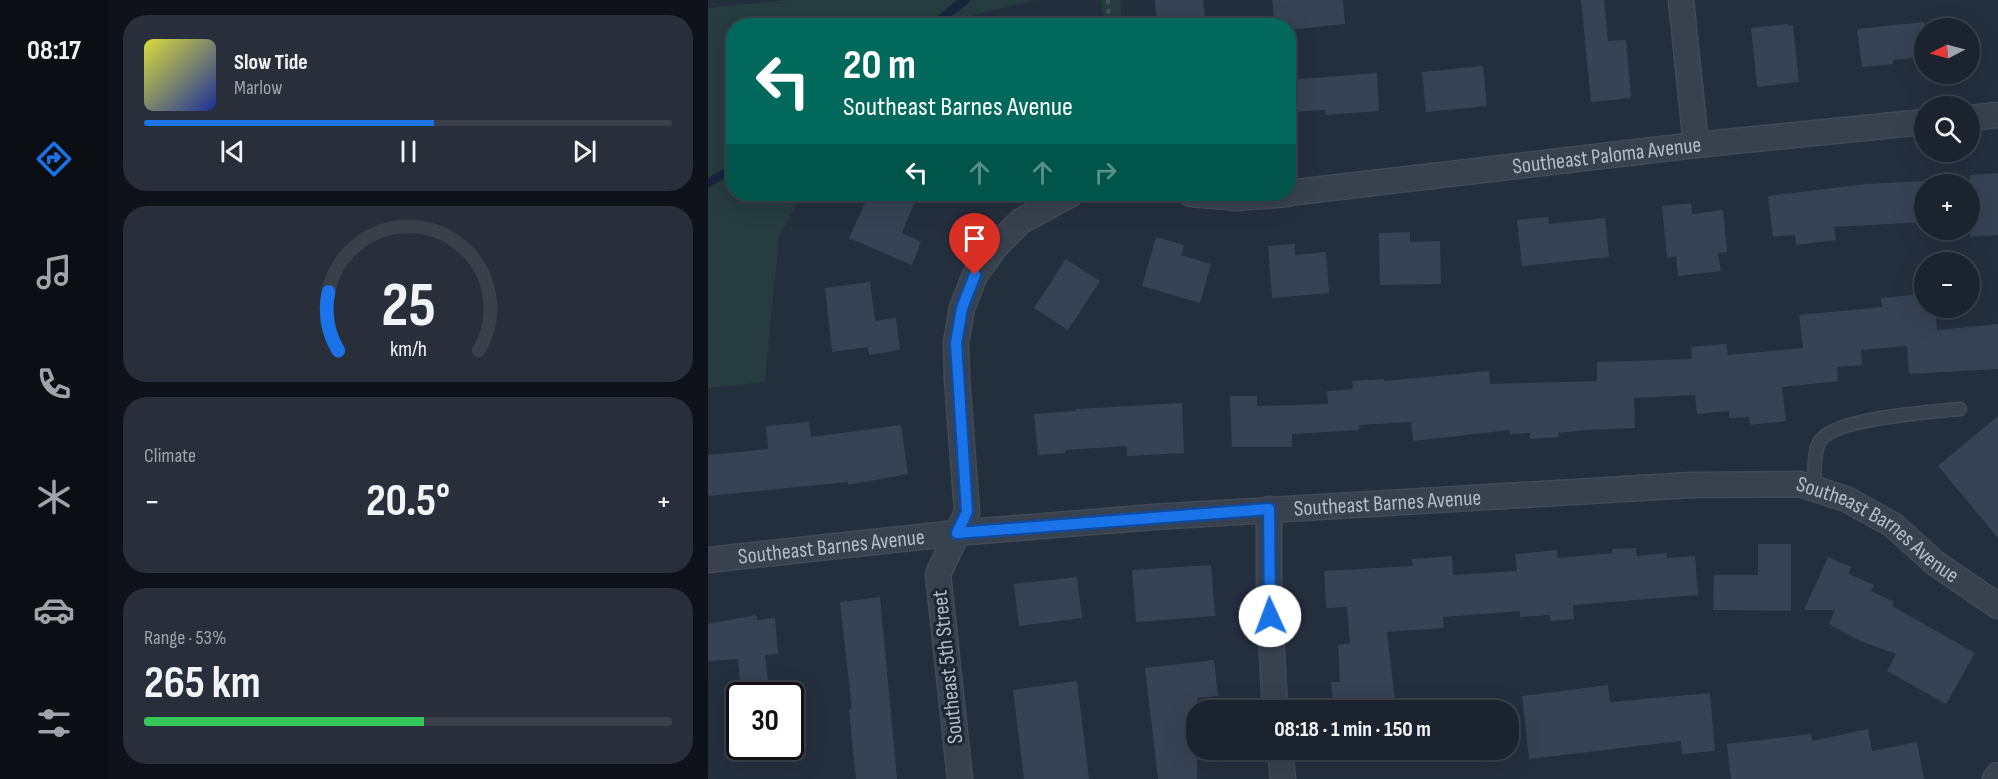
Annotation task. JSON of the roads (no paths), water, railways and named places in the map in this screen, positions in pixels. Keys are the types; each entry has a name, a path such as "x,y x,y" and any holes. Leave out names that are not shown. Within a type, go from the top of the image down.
{"street":[{"path":"1681,0 1696,145"},
{"path":"1980,117 1998,115"},
{"name":"Southeast Paloma Avenue","path":"1296,193 1696,145 1914,123"},
{"name":"Southeast 5th Street","path":"960,779 938,574 967,512 956,343 962,308 975,275 996,246 1021,221 1058,201"},
{"name":"Southeast Barnes Avenue","path":"708,560 957,533 1269,509 1691,485 1800,484 1846,499 1893,525 1935,563 1998,606"},
{"path":"1269,509 1269,593 1274,700"},
{"path":"1281,760 1283,779"},
{"path":"1995,779 1998,775"}],"lane":[{"path":"1814,489 1819,442 1833,428 1867,420 1960,409"}],"waterway":[{"path":"942,18 965,0"},
{"path":"708,183 726,173"}]}
